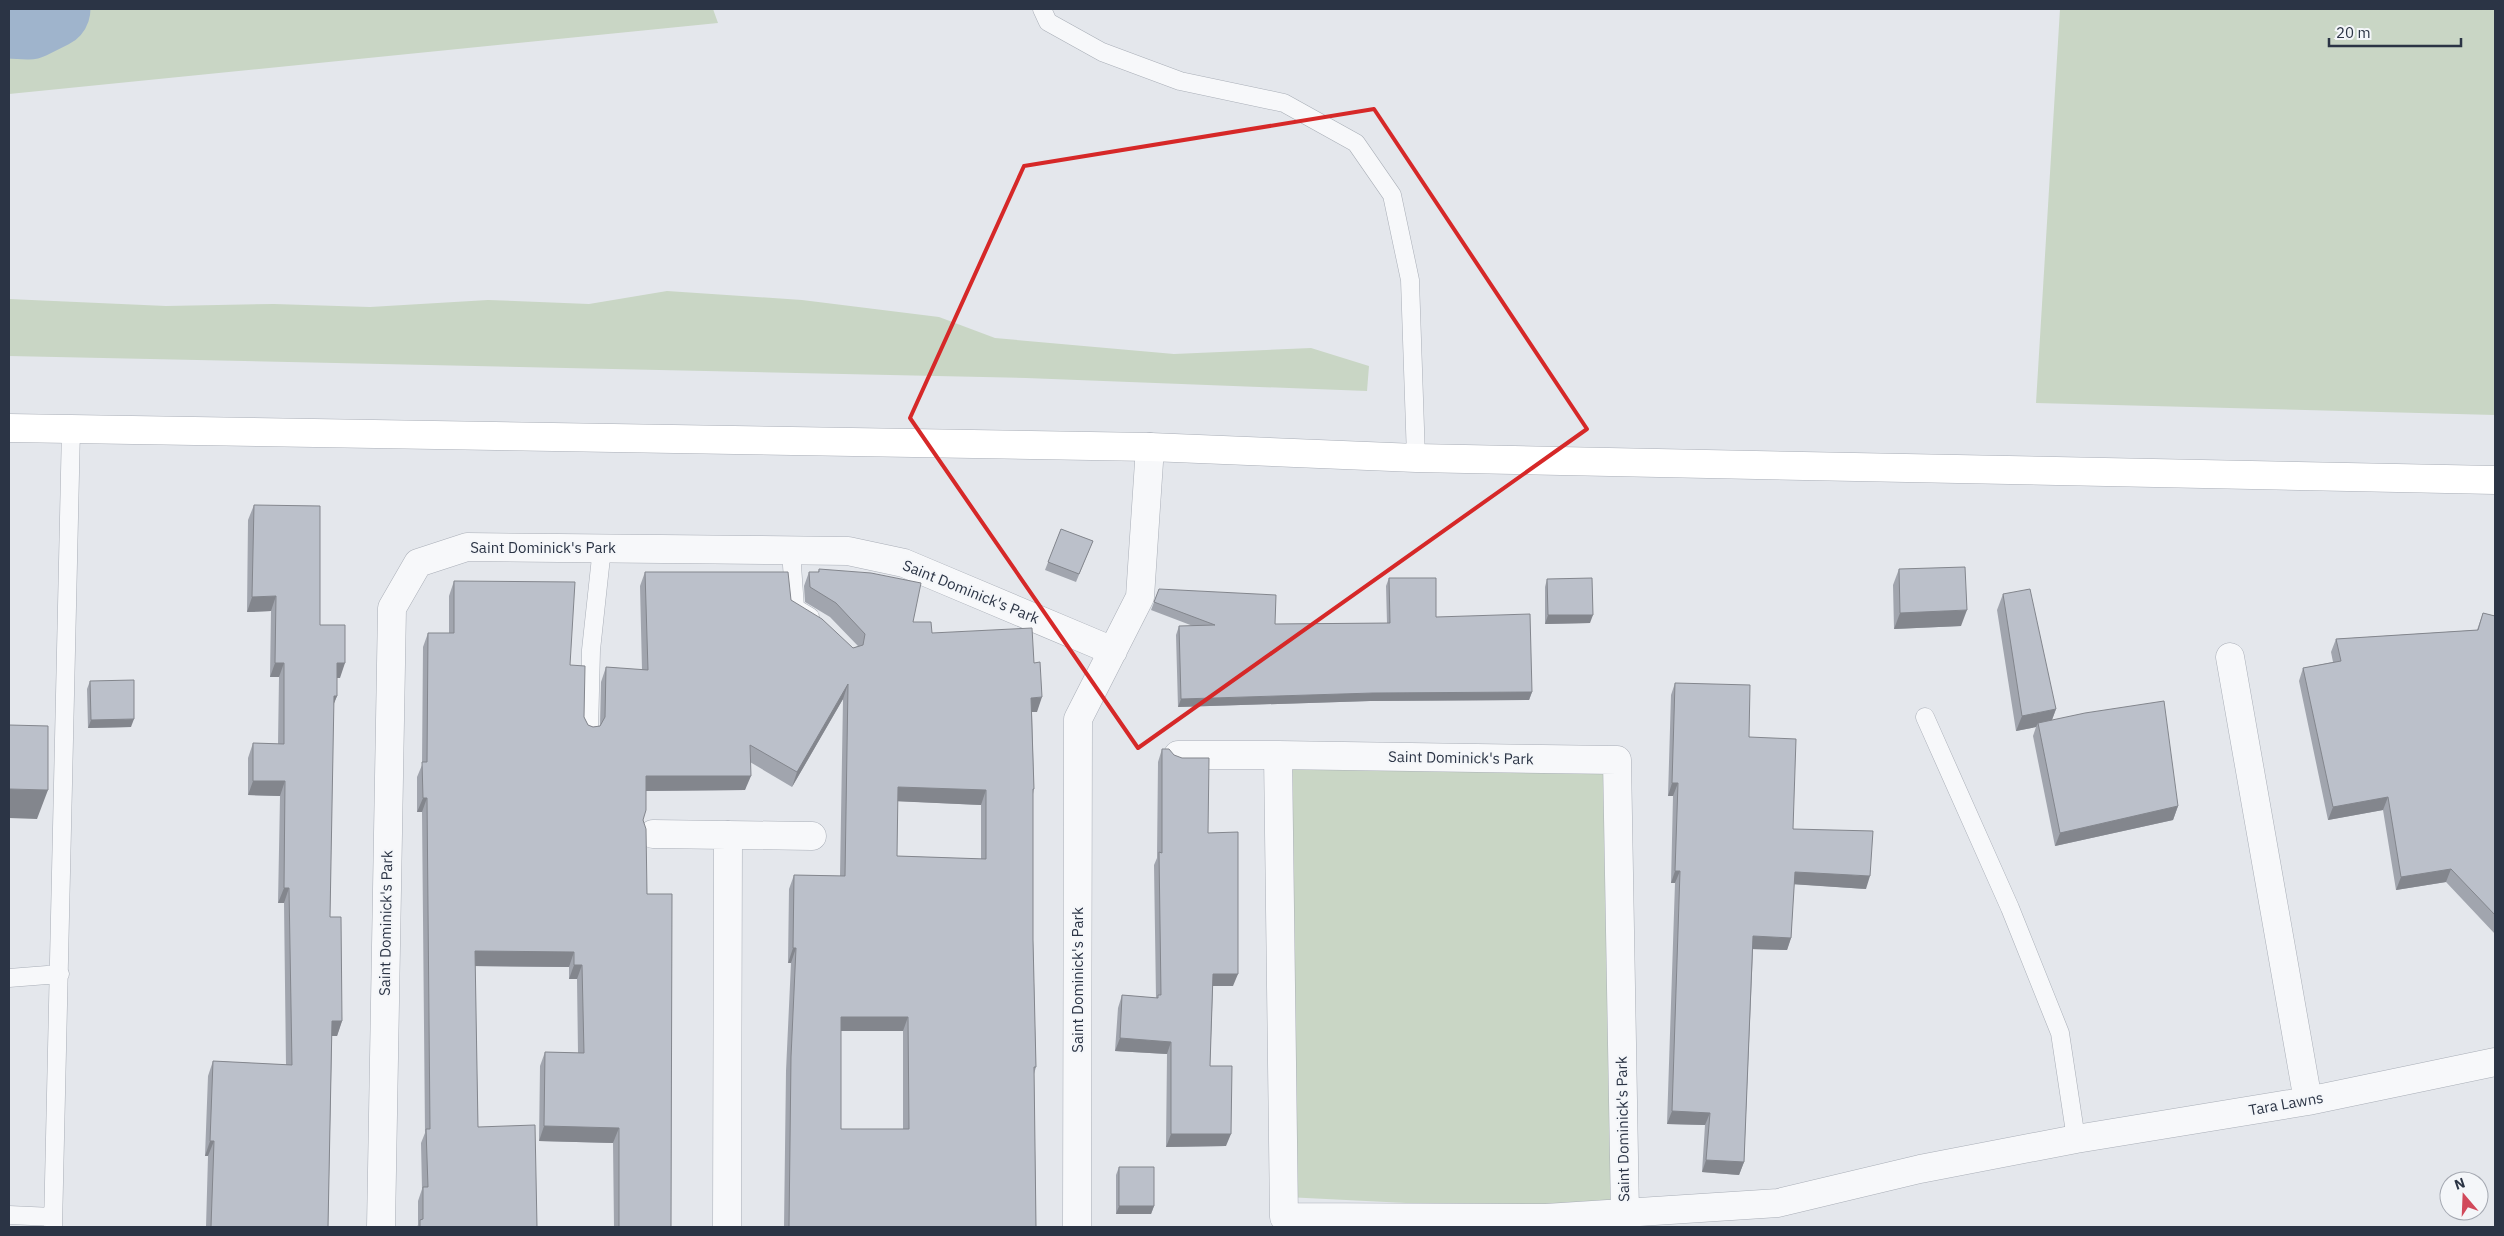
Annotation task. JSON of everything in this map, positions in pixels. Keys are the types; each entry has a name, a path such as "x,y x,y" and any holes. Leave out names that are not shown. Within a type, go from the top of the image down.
{"main road":[{"path":"9,428 1150,447 1416,458 2495,480"}],"street":[{"name":"Saint Dominick's Park","path":"1077,1227 1078,719 1140,597 1150,447"},
{"name":"Saint Dominick's Park","path":"381,1227 392,608 418,563 468,546 848,552 904,562 1113,651"},
{"path":"2230,657 2308,1101"},
{"name":"Saint Dominick's Park","path":"1178,754 1278,755 1617,760 1625,1214 1546,1218 1284,1217 1278,755"},
{"path":"653,834 812,836"},
{"path":"727,1227 728,835"},
{"name":"Tara Lawns","path":"1625,1214 1778,1203 1920,1169 2076,1139 2308,1101 2495,1062"}],"lane":[{"path":"1045,15 1102,52 1180,81 1284,103 1356,143 1392,195 1410,280 1416,458"},
{"path":"9,1215 53,1222 71,429"},
{"path":"589,731 591,650 602,548"},
{"path":"790,551 795,608 823,624"},
{"path":"1925,717 2010,908 2060,1033 2076,1139"},
{"path":"9,978 60,974"}],"highlighted area":[{"path":"1374,109 1587,429 1138,748 910,418 1024,166"}],"green space":[{"path":"9,9 713,9 718,23 9,94"},
{"path":"2060,9 2495,9 2495,415 2036,403"},
{"path":"667,291 802,300 939,317 995,338 1174,354 1311,348 1369,366 1367,391 1026,378 9,356 9,299 166,306 274,304 370,307 488,300 589,304"},
{"path":"1282,767 1611,772 1624,1214 1286,1197"}],"building":[{"path":"254,505 320,506 320,625 345,625 345,663 337,663 337,696 334,696 330,917 341,917 342,1021 332,1021 328,1227 211,1227 214,1141 210,1141 213,1061 292,1065 289,888 284,888 285,781 253,781 253,743 284,744 284,663 275,663 276,596 252,597"},
{"path":"1061,529 1093,541 1079,574 1048,562"},
{"path":"1965,567 1967,610 1900,613 1899,569"},
{"path":"819,569 871,573 921,583 913,622 931,622 932,633 1032,628 1034,663 1040,662 1042,697 1031,698 1034,789 1033,940 1036,1067 1034,1067 1036,1227 789,1227 791,1057 796,948 793,948 794,875 845,876 848,684 797,772 750,745 751,776 646,776 646,810 643,820 646,829 647,894 672,894 671,1227 619,1227 619,1128 544,1126 545,1052 584,1053 582,965 574,965 574,952 475,951 478,1127 535,1125 537,1227 420,1227 420,1220 423,1219 423,1187 428,1187 426,1129 430,1129 427,798 423,798 422,762 427,762 428,633 454,633 454,581 575,582 570,665 585,666 584,717 588,725 593,727 600,726 605,717 606,667 648,670 645,572 788,572 791,600 822,619 853,648 863,645 865,634 836,603 810,587 809,572 819,572","holes":["898,787 986,790 986,859 897,856","841,1017 908,1017 909,1129 841,1129"]},
{"path":"1389,578 1436,578 1436,617 1530,614 1532,692 1373,693 1181,699 1179,626 1215,625 1154,602 1159,589 1276,595 1275,624 1390,623"},
{"path":"1592,578 1593,615 1548,615 1547,579"},
{"path":"2030,589 2056,709 2022,716 2003,594"},
{"path":"2483,613 2495,616 2495,915 2451,869 2401,877 2388,797 2333,807 2303,668 2341,661 2336,639 2478,630"},
{"path":"134,680 134,719 91,720 90,681"},
{"path":"1675,683 1750,685 1749,737 1796,739 1793,829 1873,831 1870,876 1795,872 1791,938 1753,936 1744,1162 1706,1160 1710,1113 1672,1111 1680,871 1675,871 1678,783 1672,783"},
{"path":"2164,701 2178,806 2060,833 2038,723 2085,713"},
{"path":"9,725 48,726 48,790 9,789"},
{"path":"1162,749 1169,749 1174,755 1182,758 1209,758 1208,833 1238,832 1238,974 1213,974 1210,1066 1232,1066 1231,1134 1171,1134 1171,1042 1120,1038 1122,995 1158,998 1158,995 1161,995 1159,852 1162,853"},
{"path":"1119,1167 1154,1167 1154,1206 1119,1206"}],"waterway":[{"path":"9,19 29,20 51,9"}]}
